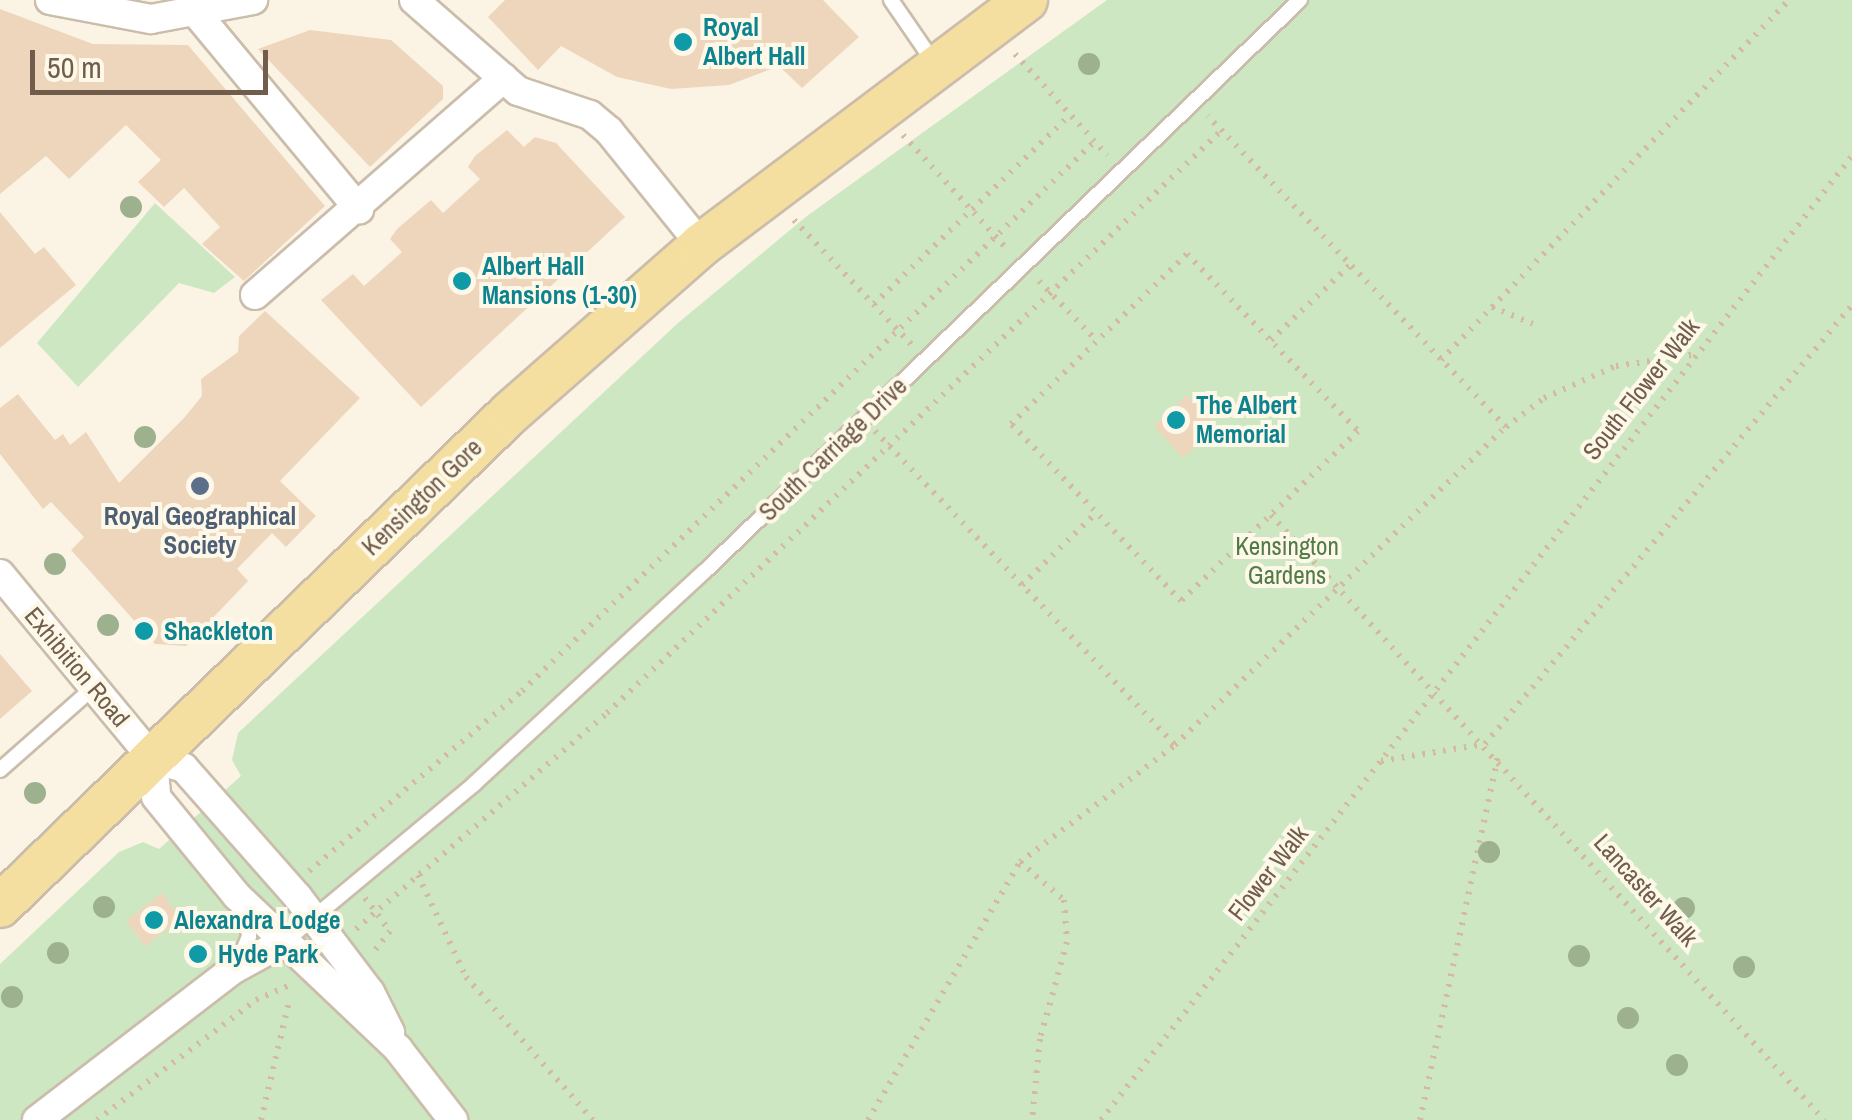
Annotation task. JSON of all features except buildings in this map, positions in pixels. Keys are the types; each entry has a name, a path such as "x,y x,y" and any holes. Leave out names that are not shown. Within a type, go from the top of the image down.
{"main road":[{"name":"Kensington Gore","path":"0,906 510,413 701,245 1026,0"}],"street":[{"path":"50,0 119,17 197,14 252,0"},
{"path":"431,5 504,78 609,131 701,245"},
{"path":"197,14 359,209"},
{"path":"255,295 359,209 504,78"},
{"name":"Exhibition Road","path":"0,574 153,760"},
{"path":"398,1049 370,992 314,918 277,881 184,768 153,760 156,797 244,904 287,940 398,1049 452,1120"},
{"path":"37,1120 234,969 287,940 292,921 277,881"}],"lane":[{"path":"891,0 936,65"},
{"name":"South Carriage Drive","path":"287,940 354,885 864,420 1300,0"},
{"path":"0,770 94,687"},
{"path":"234,969 249,936 244,904"}],"path":[{"path":"1441,360 1789,0"},
{"path":"1015,54 1121,171"},
{"path":"1194,101 1506,427"},
{"path":"874,304 1070,115"},
{"path":"354,931 607,714 892,448 1222,130"},
{"path":"317,865 522,691 1094,142"},
{"path":"909,144 986,228"},
{"name":"South Flower Walk","path":"1466,649 1852,156"},
{"path":"798,223 889,321"},
{"path":"1187,254 1358,431 1181,601 1011,424 1097,341 1187,254"},
{"path":"1270,340 1351,264"},
{"path":"1056,299 1097,341"},
{"path":"1381,761 1485,744 1852,305"},
{"path":"1492,307 1532,324"},
{"path":"868,1120 1020,862 1175,745 1506,427 1544,398 1616,366 1693,355"},
{"path":"864,420 1175,745"},
{"path":"1022,585 1096,513"},
{"name":"Lancaster Walk","path":"1271,515 1498,756 1824,1120"},
{"name":"Flower Walk","path":"1101,1120 1466,649"},
{"path":"1420,1120 1498,756"},
{"path":"1020,862 1064,900 1065,914 1032,1120"},
{"path":"418,875 466,976 592,1120"},
{"path":"372,954 390,938 376,912"},
{"path":"97,1120 256,1000 283,984 305,991"},
{"path":"256,1000 263,1009"},
{"path":"261,1120 289,1002"}],"green space":[{"name":"Kensington Gardens","path":"1107,0 1852,0 1852,1120 0,1120 0,964 119,852 143,842 159,849 241,776 232,760 238,733 678,323 807,216"},
{"path":"155,203 235,277 214,293 179,283 78,387 37,343"}],"place":[{"name":"Royal Albert Hall","path":"683,42"},
{"name":"Albert Hall Mansions (1-30)","path":"462,281"},
{"name":"The Albert Memorial","path":"1176,420"},
{"name":"Royal Geographical Society","path":"200,486"},
{"name":"Shackleton","path":"144,631"},
{"name":"Alexandra Lodge","path":"154,920"},
{"name":"Hyde Park","path":"198,954"}]}
